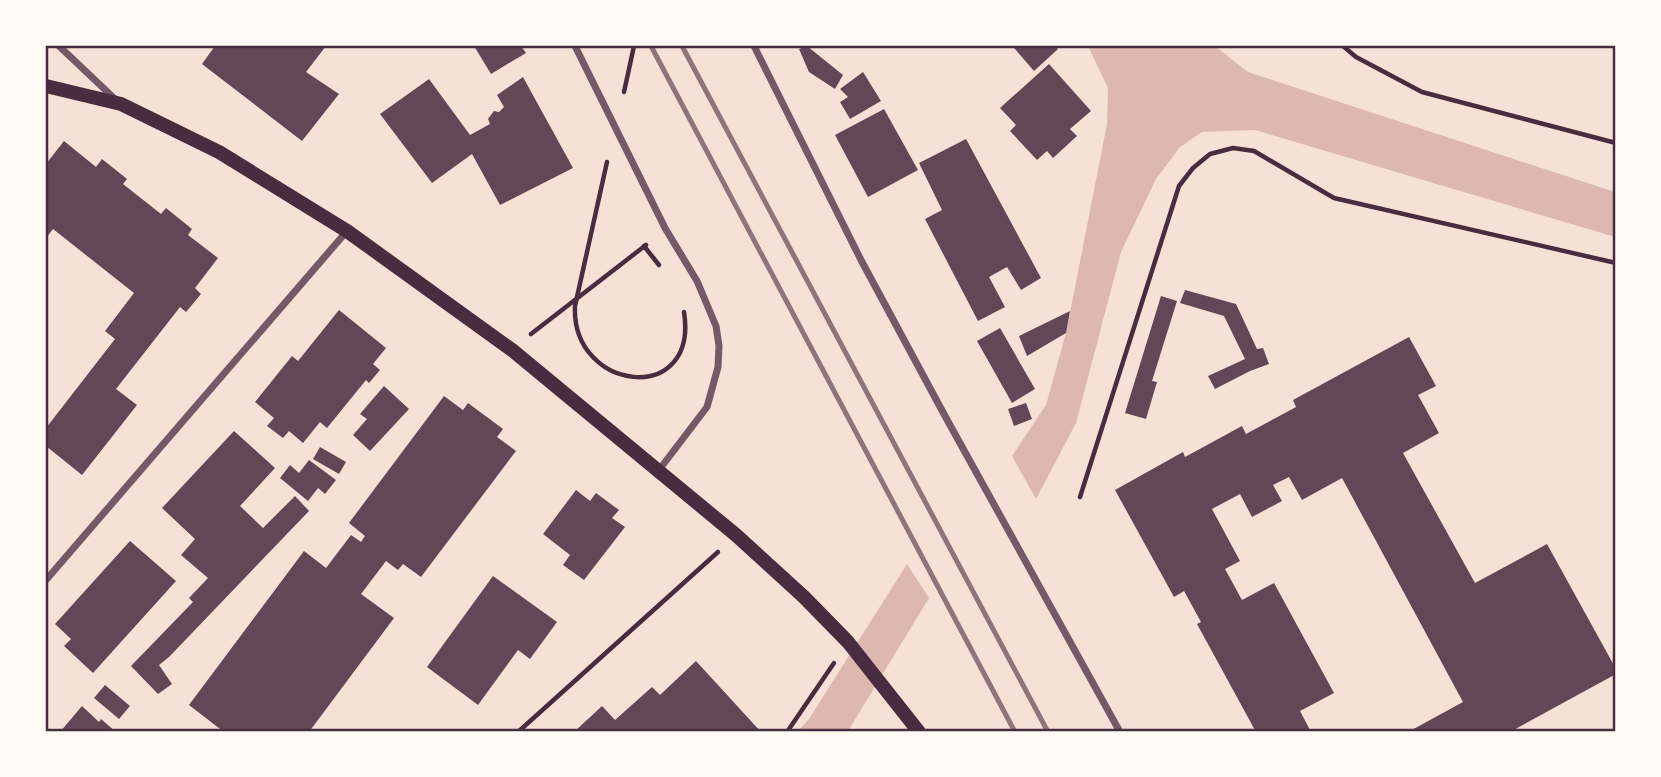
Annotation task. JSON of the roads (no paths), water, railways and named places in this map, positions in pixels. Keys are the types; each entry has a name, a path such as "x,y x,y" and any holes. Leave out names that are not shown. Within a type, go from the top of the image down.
{"main road":[{"path":"46,86 121,104 219,152 347,231 512,350 737,535 804,597 849,643 919,732"}],"street":[{"path":"60,46 121,104"},
{"path":"575,46 665,228 697,281 716,326 718,367 707,407 659,470"},
{"path":"754,46 900,332 1120,732"},
{"path":"46,580 347,231"}],"railway":[{"path":"651,46 1015,732"},
{"path":"682,46 1048,732"}]}
